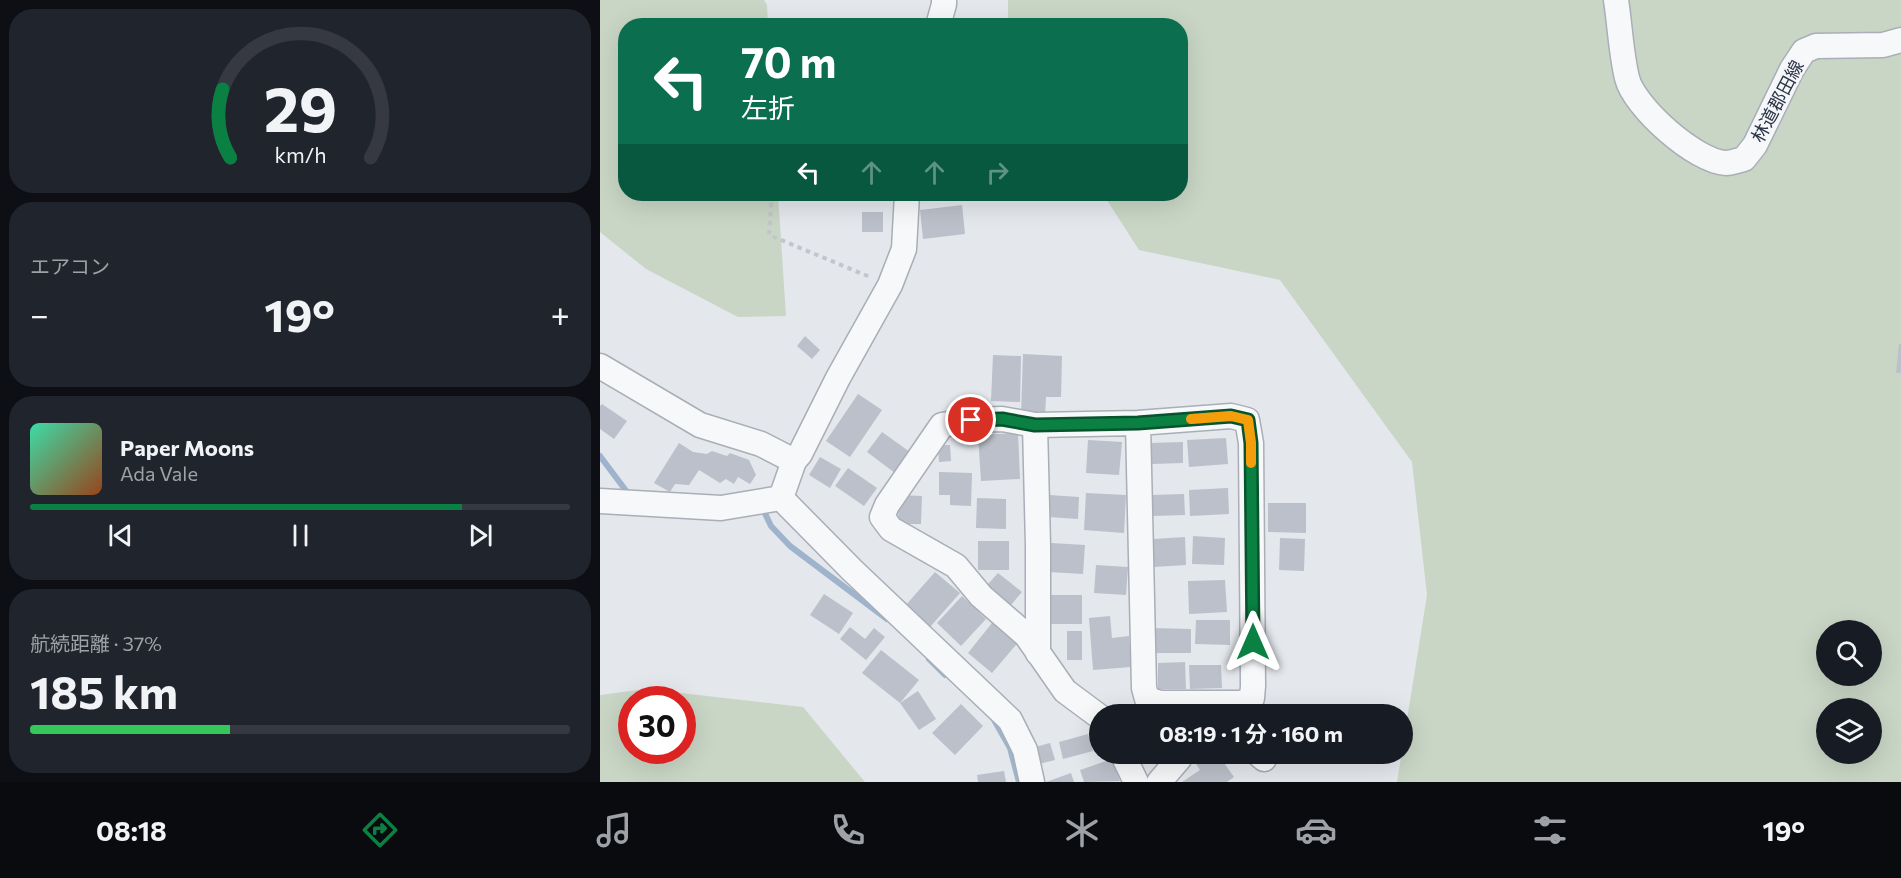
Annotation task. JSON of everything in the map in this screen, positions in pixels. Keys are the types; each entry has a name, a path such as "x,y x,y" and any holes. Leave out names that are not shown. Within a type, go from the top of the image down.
{"street":[{"path":"940,18 944,0"},
{"name":"林道郡田線","path":"1617,0 1627,81 1644,108 1670,133 1698,154 1725,163 1744,159 1755,146 1792,69 1804,51 1816,46 1883,45 1901,39"},
{"path":"781,498 794,461 800,454 838,378 890,285 904,249 907,201"},
{"path":"600,366 700,426 761,444 794,461"},
{"path":"1089,709 1065,691 1026,635 981,596 956,566 891,529 882,517 887,506 942,425 971,420 1002,419 1035,425 1138,423 1231,416 1248,420 1251,443 1253,686 1252,698 1242,703 1160,703 1147,699 1144,688 1138,423"},
{"path":"1035,425 1038,653"},
{"path":"600,501 721,508 781,498"},
{"path":"781,498 852,570 1011,720 1025,750 1032,782"},
{"path":"1127,764 1136,782"},
{"path":"1159,782 1175,764"}],"path":[{"path":"771,201 769,235 890,285"}],"green space":[{"path":"600,0 764,0 767,5 768,18 618,18 618,201 778,201 786,316 738,317 646,269 600,232"},
{"path":"1008,0 1901,0 1901,782 1397,782 1400,764 1413,764 1413,704 1410,704 1427,595 1412,462 1280,280 1139,250 1108,201 1188,201 1188,18 1008,18"},
{"path":"618,693 618,764 696,764 696,695 803,707 865,782 600,782 600,695"}],"building":[{"path":"962,205 965,234 923,239 920,210"},
{"path":"862,212 883,212 883,232 862,232"},
{"path":"805,336 820,350 812,359 797,346"},
{"path":"1899,344 1901,344 1901,373 1896,373"},
{"path":"1023,354 1062,356 1061,397 1046,397 1045,417 1021,416"},
{"path":"993,355 1021,356 1020,402 991,401"},
{"path":"858,394 882,410 850,457 826,441"},
{"path":"602,404 627,421 614,439 600,429 600,406"},
{"path":"882,432 910,452 895,473 867,452"},
{"path":"1018,433 1020,479 981,481 978,435"},
{"path":"1226,438 1228,464 1189,467 1187,440"},
{"path":"1088,440 1122,442 1119,475 1086,473"},
{"path":"1183,442 1183,463 1151,464 1150,443"},
{"path":"679,443 693,452 707,454 712,451 727,456 730,453 749,460 756,475 750,484 738,477 734,484 726,479 720,483 699,470 689,485 675,484 670,492 654,483"},
{"path":"938,445 950,445 951,461 939,462"},
{"path":"820,457 841,469 830,488 809,475"},
{"path":"848,468 877,488 864,506 835,486"},
{"path":"939,472 972,473 971,506 950,505 950,495 939,495"},
{"path":"1228,488 1229,514 1190,516 1189,490"},
{"path":"1086,493 1126,495 1124,533 1084,530"},
{"path":"1184,494 1185,515 1153,516 1152,495"},
{"path":"899,495 922,496 921,524 898,524"},
{"path":"1049,495 1079,497 1078,519 1048,517"},
{"path":"977,498 1006,499 1006,529 976,528"},
{"path":"1268,503 1306,503 1306,533 1268,532"},
{"path":"1193,536 1225,538 1224,565 1192,564"},
{"path":"1185,537 1186,565 1154,567 1153,539"},
{"path":"1280,538 1305,539 1304,571 1279,570"},
{"path":"978,541 1009,541 1009,570 978,570"},
{"path":"1051,543 1085,545 1083,574 1049,572"},
{"path":"1096,565 1128,567 1126,595 1094,593"},
{"path":"935,572 960,593 930,627 905,606"},
{"path":"998,573 1022,592 1005,612 981,592"},
{"path":"1225,580 1227,612 1189,614 1188,581"},
{"path":"824,594 853,613 839,634 810,615"},
{"path":"1051,595 1082,595 1082,624 1050,624"},
{"path":"962,596 986,619 961,646 937,623"},
{"path":"1110,616 1112,638 1129,636 1131,667 1093,670 1089,618"},
{"path":"996,618 1021,639 992,673 968,653"},
{"path":"1196,620 1230,620 1230,645 1195,644"},
{"path":"850,627 865,639 874,628 885,637 866,660 840,639"},
{"path":"1152,628 1191,629 1191,653 1152,653"},
{"path":"1067,631 1082,631 1082,660 1067,660"},
{"path":"881,650 919,680 900,703 862,673"},
{"path":"1185,662 1186,689 1158,689 1158,663"},
{"path":"1189,665 1221,665 1222,688 1190,689"},
{"path":"918,691 936,719 919,730 900,703"},
{"path":"961,704 983,726 955,755 932,733"},
{"path":"1088,734 1089,752 1063,759 1059,742"},
{"path":"1050,743 1055,760 1039,764 1035,747"},
{"path":"1097,764 1114,764 1120,781 1084,782 1080,770"},
{"path":"1196,764 1225,764 1234,777 1227,782 1182,782 1200,770"},
{"path":"1004,771 1006,782 978,782 977,775"},
{"path":"1071,773 1074,782 1046,782"}],"waterway":[{"path":"600,456 630,496"},
{"path":"762,507 771,526 790,546 887,619"},
{"path":"929,659 945,675"},
{"path":"993,718 1010,748 1019,782"}],"slow traffic":[{"path":"1191,419 1231,416 1248,420 1251,463"}],"route":[{"path":"971,420 1002,419 1035,425 1138,423 1231,416 1248,420 1251,443 1253,642"}]}
